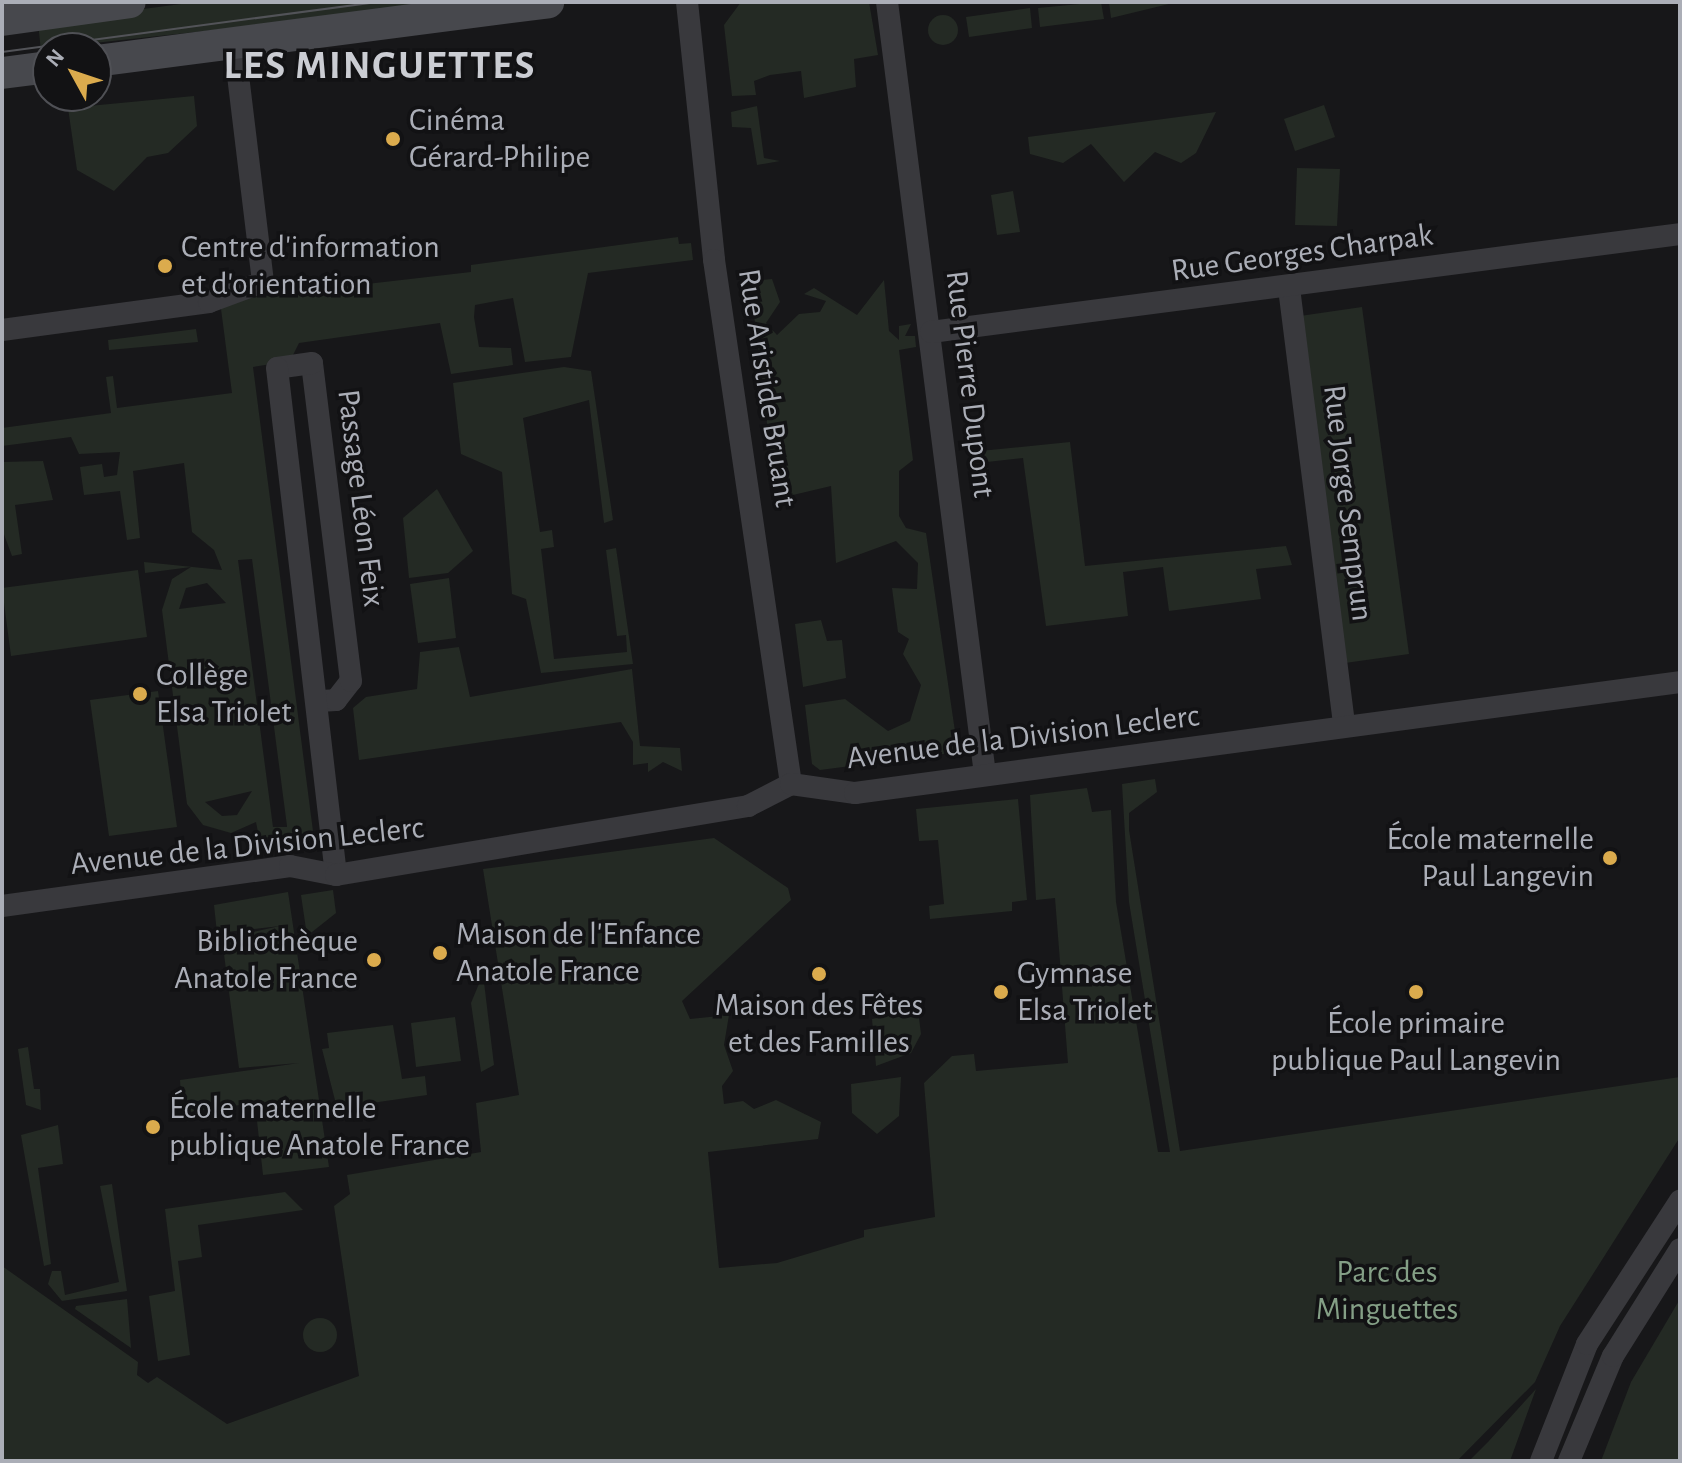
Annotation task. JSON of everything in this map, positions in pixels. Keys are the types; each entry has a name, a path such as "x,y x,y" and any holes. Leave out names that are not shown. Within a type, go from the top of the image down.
{"street":[{"path":"2,20 130,2"},
{"path":"112,59 548,2"},
{"name":"Rue Aristide Bruant","path":"687,2 714,260 791,784"},
{"name":"Rue Pierre Dupont","path":"887,2 985,775"},
{"path":"2,330 209,302 263,282 234,43"},
{"path":"2,73 32,69"},
{"name":"Rue Georges Charpak","path":"931,332 1289,288 1680,234"},
{"name":"Rue Jorge Semprun","path":"1289,288 1344,726"},
{"name":"Passage Léon Feix","path":"319,701 336,700 351,681 312,363 277,368 319,701 336,875"},
{"name":"Avenue de la Division Leclerc","path":"2,906 290,866 336,875 748,806 791,784 839,794 1680,682"},
{"path":"1541,1461 1587,1344 1680,1201"},
{"path":"1569,1461 1613,1356 1680,1249"}],"green space":[{"path":"196,2 471,2 112,41 112,32 39,32 38,23"},
{"path":"741,2 869,2 878,55 854,59 856,87 804,98 801,71 770,75 754,81 756,95 732,96 724,25"},
{"path":"1101,2 1104,19 1040,27 1038,8"},
{"path":"1109,2 1173,2 1173,3 1111,18"},
{"path":"1030,8 1032,28 969,37 966,17"},
{"path":"943,15 954,19 958,30 954,41 943,45 932,41 928,30 932,19"},
{"path":"194,96 197,126 168,153 147,157 114,191 77,170 69,112 112,112 112,104"},
{"path":"1324,105 1335,137 1295,151 1284,119"},
{"path":"757,106 764,158 780,161 757,165 751,128 732,127 731,112"},
{"path":"1216,112 1196,153 1181,163 1155,152 1124,182 1091,144 1063,163 1030,154 1028,137"},
{"path":"1297,168 1340,169 1337,226 1295,225"},
{"path":"1013,191 1020,232 997,235 991,195"},
{"path":"678,237 679,244 691,243 693,260 588,273 571,357 525,362 513,298 475,305 474,317 479,347 511,348 513,365 451,374 440,323 299,343 290,361 253,367 314,839 259,837 256,822 231,833 203,825 187,804 162,610 172,579 191,567 145,573 144,562 222,570 214,550 192,532 184,463 133,471 140,538 127,540 120,491 84,495 80,467 102,464 104,477 117,475 120,452 79,454 71,437 2,446 2,428 111,413 106,377 113,376 117,408 232,393 221,309 229,300 471,272 471,265","holes":["252,559 287,827 273,827 238,560","207,583 226,603 179,609 186,588","252,791 237,815 222,816 205,802"]},
{"path":"772,279 780,302 766,323 777,335 799,314 820,312 826,301 804,294 814,288 857,315 884,280 889,331 899,340 899,326 911,324 905,336 915,336 916,347 899,350 913,460 899,471 899,516 906,528 926,533 958,752 820,770 812,764 805,705 845,699 888,731 910,721 921,685 903,654 909,639 898,632 892,588 917,589 918,563 896,541 836,563 831,486 776,499 750,281"},
{"path":"1362,307 1409,654 1345,663 1300,316"},
{"path":"196,329 198,342 109,350 108,340"},
{"path":"564,367 591,371 613,520 604,523 589,400 523,418 540,532 552,530 554,547 541,549 554,659 627,652 626,635 617,636 606,550 616,548 633,664 541,673 526,599 512,594 502,472 461,454 453,383"},
{"path":"1070,442 1085,566 1286,546 1292,565 1256,569 1261,599 1169,611 1163,567 1123,572 1128,616 1046,626 1023,458 987,462 991,494 984,495 980,451"},
{"path":"43,461 53,500 15,505 22,554 12,556 2,529 2,462"},
{"path":"437,489 473,551 448,573 409,578 403,518"},
{"path":"138,570 147,637 11,656 2,588"},
{"path":"449,578 456,638 418,643 410,584"},
{"path":"821,620 827,641 842,640 846,678 803,687 795,624"},
{"path":"459,647 470,697 632,669 640,746 680,748 682,771 663,762 648,772 648,763 633,765 633,742 621,722 359,760 353,708 366,697 417,689 420,652"},
{"path":"158,691 177,827 109,836 90,700"},
{"name":"Parc des Minguettes","path":"1155,779 1157,792 1129,813 1129,830 1180,1151 1680,1077 1680,1137 1560,1326 1535,1382 1457,1461 2,1461 2,1266 138,1362 137,1375 148,1383 157,1377 227,1424 359,1376 334,1206 350,1194 347,1175 481,1152 476,1103 519,1095 483,869 714,838 788,888 791,900 682,1001 690,1019 729,1015 724,1045 733,1071 722,1086 724,1104 743,1101 754,1109 776,1100 821,1122 818,1139 708,1152 719,1268 777,1263 864,1237 864,1230 935,1217 924,1083 952,1056 974,1054 976,1071 1068,1063 1055,898 1036,900 1030,795 1087,788 1092,812 1111,810 1116,902 1158,1152 1170,1152 1129,902 1122,784"},
{"path":"1018,799 1027,900 1012,902 1012,911 930,919 929,906 944,904 938,840 919,841 916,809"},
{"path":"333,890 336,913 307,936 301,895"},
{"path":"288,892 329,1167 263,1175 255,1103 182,1113 180,1080 299,1063 239,1068 222,939 280,926 217,933 214,905"},
{"path":"483,974 494,1065 481,1072 471,1003"},
{"path":"918,1010 921,1034 911,1053 876,1066 872,1019"},
{"path":"455,1017 461,1061 416,1067 411,1023"},
{"path":"393,1025 402,1079 425,1076 427,1095 337,1108 322,1049 329,1048 327,1033"},
{"path":"28,1047 34,1089 40,1089 41,1110 26,1105 18,1049"},
{"path":"901,1077 899,1116 877,1134 852,1113 851,1084"},
{"path":"58,1125 63,1164 38,1168 51,1264 44,1266 21,1135"},
{"path":"112,1184 127,1291 62,1301 48,1284 52,1271 61,1271 65,1295 119,1282 100,1186"},
{"path":"285,1192 303,1210 198,1225 202,1257 178,1261 190,1355 158,1361 149,1296 175,1291 165,1209"},
{"path":"127,1299 131,1348 75,1309 76,1306"},
{"path":"1680,1299 1680,1461 1601,1461 1631,1382"},
{"path":"320,1318 332,1323 337,1335 332,1347 320,1352 308,1347 303,1335 308,1323"},
{"path":"1536,1389 1510,1461 1469,1461 1488,1442"}],"tram line":[{"path":"2,52 376,2"}],"place":[{"name":"Cinéma Gérard-Philipe","path":"393,139"},
{"name":"Centre d'information et d'orientation","path":"165,266"},
{"name":"Collège Elsa Triolet","path":"140,694"},
{"name":"École maternelle Paul Langevin","path":"1610,858"},
{"name":"Maison de l'Enfance Anatole France","path":"440,953"},
{"name":"Bibliothèque Anatole France","path":"374,960"},
{"name":"Maison des Fêtes et des Familles","path":"819,974"},
{"name":"Gymnase Elsa Triolet","path":"1001,992"},
{"name":"École primaire publique Paul Langevin","path":"1416,992"},
{"name":"École maternelle publique Anatole France","path":"153,1127"}],"district":[{"name":"LES MINGUETTES","path":"380,66"}]}
